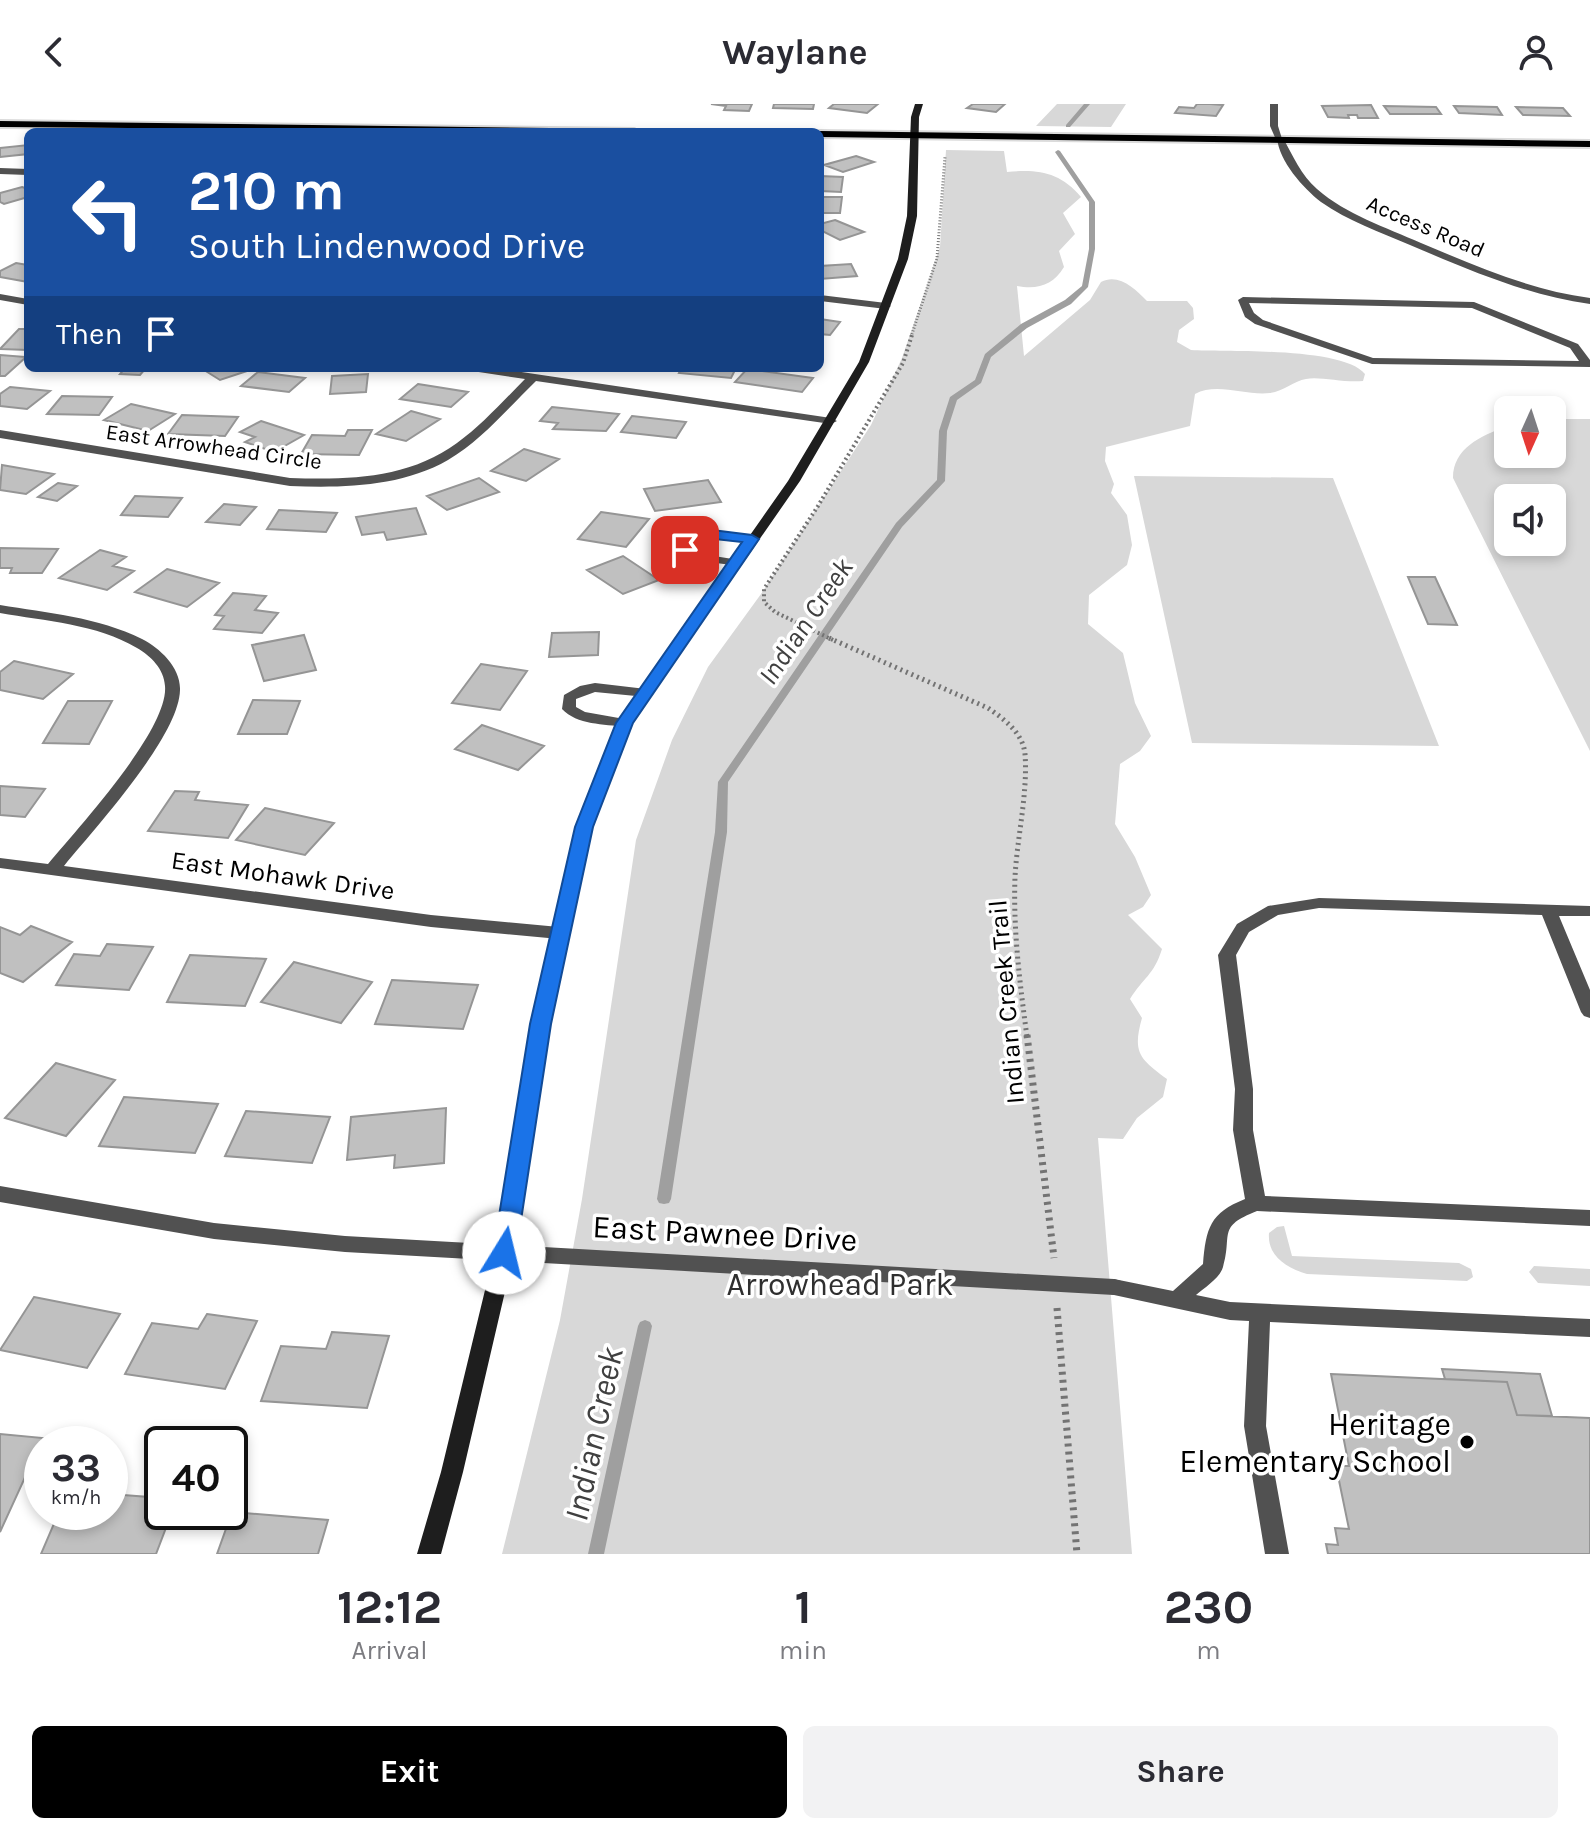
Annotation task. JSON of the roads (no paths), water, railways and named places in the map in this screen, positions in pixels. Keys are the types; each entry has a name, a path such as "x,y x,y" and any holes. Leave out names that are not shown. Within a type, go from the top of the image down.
{"main road":[{"path":"0,124 317,128"},
{"path":"824,134 1590,144"}],"street":[{"path":"429,1554 452,1472 504,1253 541,1024 584,827 625,723 794,481 864,362 903,259 912,216 919,104"},
{"path":"1274,104 1274,126 1280,140"},
{"name":"Access Road","path":"1280,140 1294,168 1314,191 1351,216 1502,280 1589,304"},
{"path":"0,171 24,172"},
{"path":"824,298 886,306"},
{"path":"2,300 24,302"},
{"path":"1243,300 1474,305 1574,346 1589,364 1372,361 1259,322 1249,315 1243,300"},
{"path":"499,372 831,421"},
{"name":"East Arrowhead Circle","path":"0,434 290,482 371,479 403,472 460,447 533,377"},
{"path":"734,563 691,556 685,550 685,543 704,533 752,539"},
{"path":"0,609 85,626 135,640 155,653 166,666 173,689 169,713 147,748 52,870"},
{"path":"625,723 581,716 569,709 569,698 586,688 646,693"},
{"name":"East Mohawk Drive","path":"0,863 431,921 559,933"},
{"path":"1256,1203 1243,1130 1244,1089 1227,955 1243,928 1274,910 1319,903 1590,911"},
{"path":"1548,910 1590,1012"},
{"name":"East Pawnee Drive","path":"0,1194 214,1231 345,1244 1114,1287 1230,1311 1590,1328"},
{"path":"1177,1300 1213,1267 1216,1228 1228,1213 1256,1203 1590,1218"},
{"path":"1260,1312 1255,1426 1277,1554"}],"waterway":[{"name":"Indian Creek","path":"1068,126 1087,104"},
{"name":"Indian Creek","path":"664,1199 721,832 723,782 899,525 941,481 943,431 953,399 978,381 988,356 1024,326 1068,302 1085,287 1092,249 1092,202 1058,152"},
{"name":"Indian Creek","path":"596,1554 645,1326"}],"place":[{"name":"Heritage Elementary School","path":"1467,1442"}],"park label":[{"name":"Arrowhead Park","path":"840,1284"}]}
